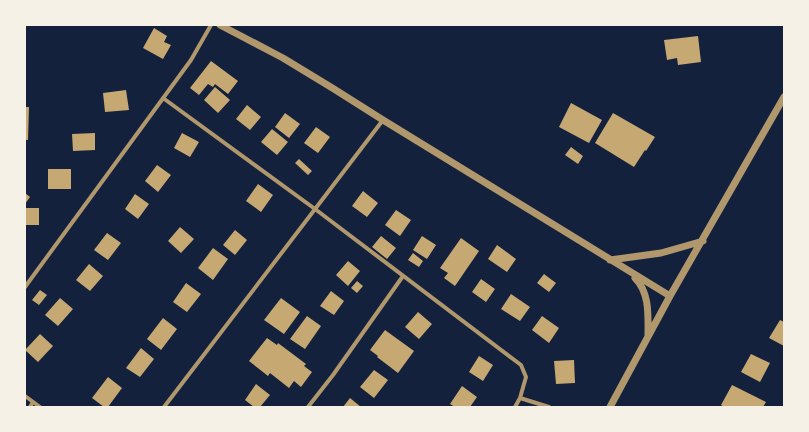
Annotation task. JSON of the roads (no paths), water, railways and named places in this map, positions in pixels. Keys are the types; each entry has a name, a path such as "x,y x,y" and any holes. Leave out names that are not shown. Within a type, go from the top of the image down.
{"street":[{"path":"25,287 190,60 211,25"},
{"path":"220,25 283,58 670,296"},
{"path":"610,407 670,296 703,241 784,97"},
{"path":"163,98 315,209 521,365 526,377 520,398 515,407"},
{"path":"164,407 383,120"},
{"path":"610,260 661,253 703,241"},
{"path":"627,270 640,283 646,295 648,338"},
{"path":"308,407 333,375 403,276"},
{"path":"25,396 40,407"},
{"path":"520,398 549,407"},
{"path":"30,407 33,402"}]}
